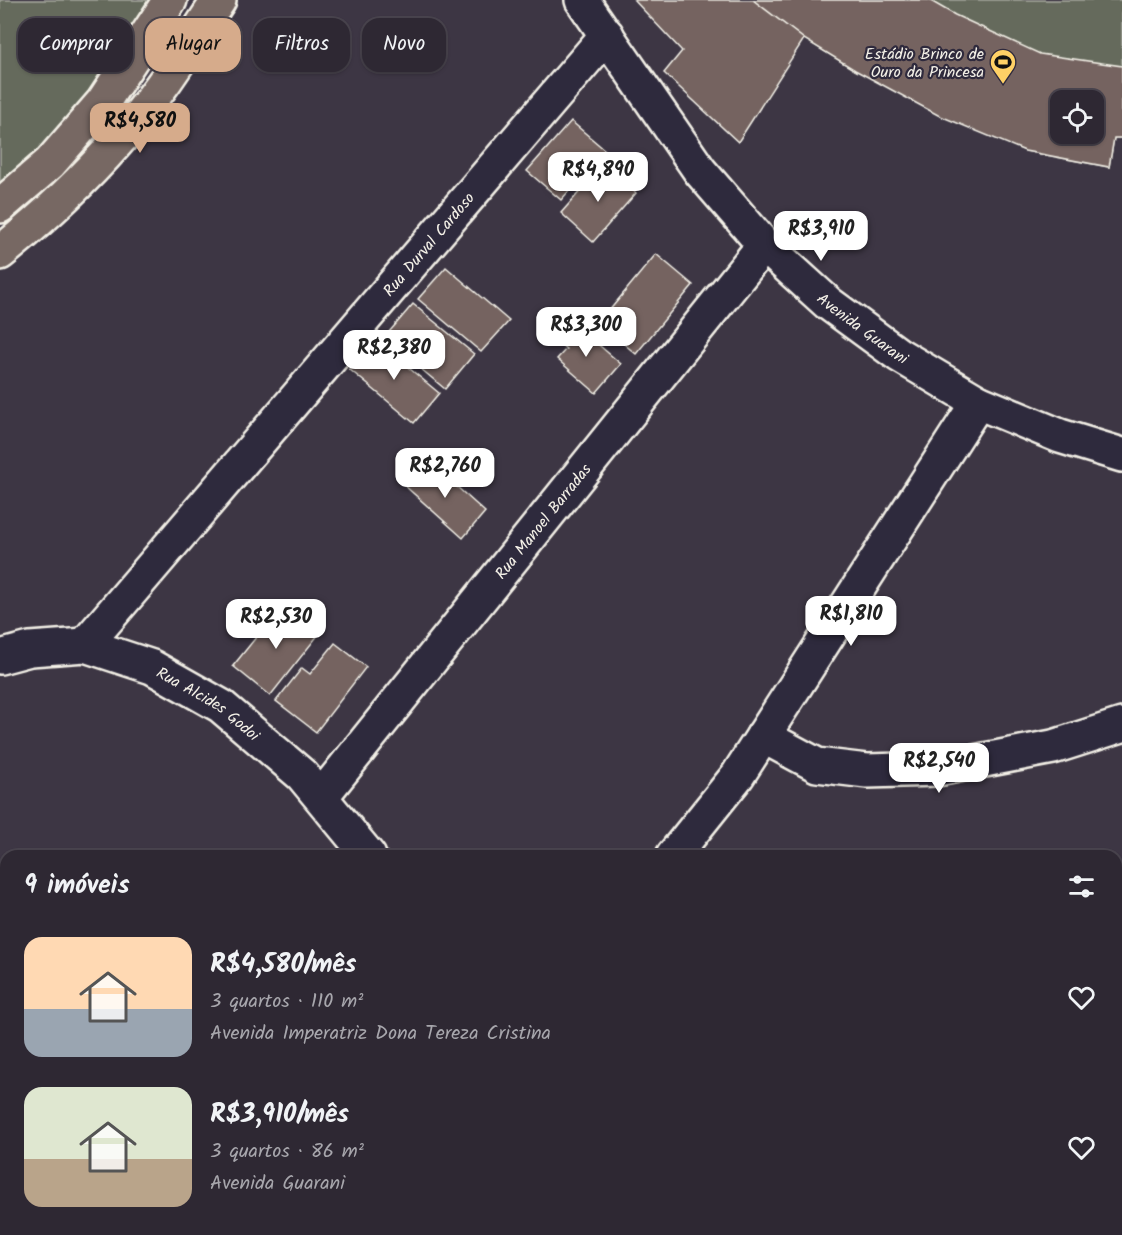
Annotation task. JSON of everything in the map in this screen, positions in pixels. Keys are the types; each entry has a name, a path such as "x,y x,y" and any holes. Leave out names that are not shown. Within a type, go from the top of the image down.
{"main road":[{"path":"0,206 50,163 103,102 170,0"},
{"path":"0,253 48,212 118,142 150,101 219,0"}],"street":[{"name":"Avenida Guarani","path":"582,0 700,171 764,245 828,303 899,355 978,402 1060,436 1122,455"},
{"name":"Rua Durval Cardoso","path":"85,645 607,35"},
{"name":"Rua Manoel Barradas","path":"321,797 764,245"},
{"path":"678,850 738,775 978,402"},
{"name":"Rua Alcides Godoi","path":"0,657 30,649 85,645 152,667 221,706 302,775 364,850"},
{"path":"763,736 817,765 867,771 937,769 1053,747 1122,725"}],"green space":[{"path":"0,0 153,0 133,30 133,18 18,18 18,72 104,72 82,105 46,145 0,188"},
{"name":"Estádio Brinco de Ouro da Princesa","path":"753,0 1122,0 1122,138 1114,138 1109,167 1025,151 855,70 804,39"}],"building":[{"path":"634,0 753,0 804,39 738,142 664,73 682,51"},
{"name":"Estádio Brinco de Ouro da Princesa","path":"753,0 929,0 955,15 1040,54 1122,66 1122,138 1114,138 1109,167 1025,151 938,115 855,70 804,39"},
{"path":"571,121 605,150 561,200 527,171"},
{"path":"604,164 636,193 593,242 561,213"},
{"path":"656,254 693,285 636,354 599,323"},
{"path":"446,267 509,321 481,352 418,299"},
{"path":"413,304 474,354 445,389 384,338"},
{"path":"572,322 621,364 596,393 557,359 566,349 556,340"},
{"path":"374,339 439,393 414,423 349,369"},
{"path":"427,460 485,512 463,538 404,485"},
{"path":"282,605 319,634 270,696 233,666"},
{"path":"335,643 366,667 316,732 276,701 302,668 310,674"}],"place":[{"name":"Estádio Brinco de Ouro da Princesa","path":"1003,85"}]}
